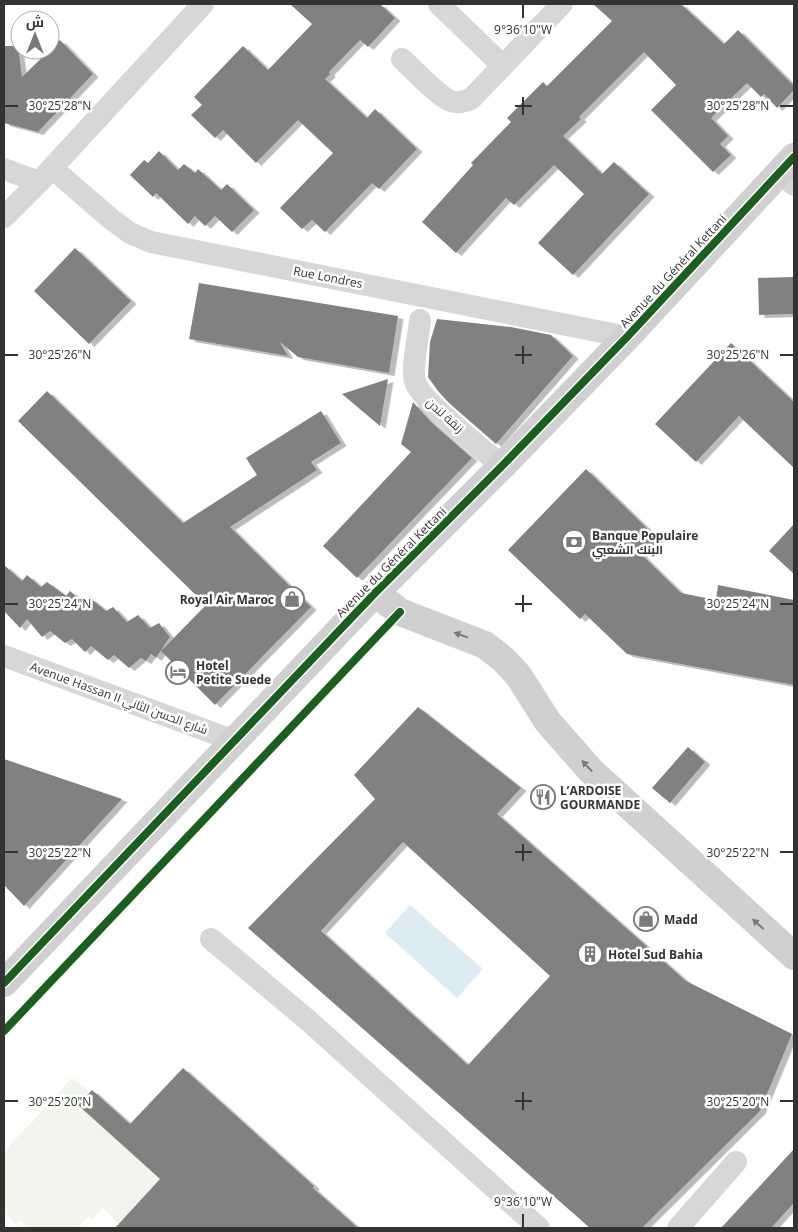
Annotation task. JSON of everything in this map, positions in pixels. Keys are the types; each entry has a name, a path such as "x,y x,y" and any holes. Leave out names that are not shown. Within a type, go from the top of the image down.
{"street":[{"path":"4,216 46,175 203,4"},
{"path":"440,4 504,66"},
{"path":"402,59 443,96 452,101 462,102 471,99 562,4"},
{"path":"4,169 46,175"},
{"name":"Avenue du Général Kettani","path":"4,983 375,594 789,171"},
{"name":"Rue Londres","path":"46,175 130,232 151,242 627,337"},
{"name":"زنقة لندن","path":"420,320 415,382 427,400 502,466"},
{"path":"375,594 400,612 485,644 503,659 518,674 548,722 591,771 794,956"},
{"name":"Avenue Hassan II شارع الحسن الثاني","path":"4,656 234,741"},
{"path":"211,939 310,1022 539,1228"},
{"path":"678,1228 736,1162"}],"shaded area":[{"path":"410,905 483,969 457,998 385,933"},
{"path":"72,1078 90,1092 78,1105 160,1179 119,1224 103,1208 92,1220 88,1217 78,1228 28,1228 20,1220 16,1224 4,1213 4,1152"}],"building":[{"path":"290,4 380,4 395,18 368,47 360,40 329,72 330,74 325,79 367,118 375,109 417,149 379,189 372,183 325,232 312,220 302,229 280,208 333,153 298,120 256,163 223,130 215,138 191,115 202,105 194,97 243,46 268,70 312,24"},
{"path":"593,4 681,4 724,44 738,30 794,86 794,90 777,108 764,94 761,97 747,83 711,118 728,136 720,144 731,155 713,172 651,110 676,85 644,52 579,117 581,119 563,136 602,174 614,162 649,194 573,275 538,243 584,194 554,165 514,205 506,198 456,253 422,222 473,165 471,163 511,122 507,118 543,82 547,86 612,21"},
{"path":"60,40 93,74 38,132 4,123 4,46 10,46 10,60 20,60 22,77 39,60 60,60"},
{"path":"159,151 178,170 184,164 195,173 198,169 221,190 227,184 254,210 232,232 215,216 205,226 195,216 188,224 156,193 153,197 130,175 144,160 148,163"},
{"path":"75,248 131,301 89,344 34,291"},
{"path":"794,277 794,314 759,315 758,278"},
{"path":"199,283 398,316 389,373 298,357 280,342 288,356 189,339"},
{"path":"437,319 511,327 551,335 573,356 496,444 449,403 428,377 430,342"},
{"path":"731,343 794,402 794,468 739,416 696,462 655,424"},
{"path":"388,379 380,426 342,394"},
{"path":"47,391 183,523 257,475 246,458 321,411 341,443 311,462 317,470 230,527 311,607 215,705 161,651 206,605 18,421"},
{"path":"413,402 431,422 472,458 357,578 323,546 411,452 401,444"},
{"path":"586,469 658,539 642,555 681,593 716,600 718,585 794,600 794,685 627,654 585,614 580,619 508,550"},
{"path":"794,524 794,574 769,551"},
{"path":"4,565 22,581 27,575 41,587 47,582 66,596 70,591 84,603 90,598 106,611 113,607 127,622 138,615 150,628 159,623 170,637 156,658 151,654 146,661 141,658 129,668 114,655 108,660 91,646 85,652 72,639 65,643 50,631 42,637 27,619 20,628 4,611"},
{"name":"Hotel Sud Bahia","path":"418,707 521,788 497,814 686,981 792,1034 760,1111 642,1228 590,1228 248,928 375,799 354,775","holes":["403,842 550,976 468,1065 321,931"]},
{"path":"688,747 705,762 670,803 652,788"},
{"path":"4,759 122,799 24,906 4,885"},
{"path":"183,1068 358,1228 115,1228 160,1179 78,1105 92,1090 130,1124"},
{"path":"794,1149 794,1203 771,1228 721,1228"}],"cycle path":[{"path":"4,983 375,593 627,337 794,157"},
{"path":"4,1031 400,612"}],"place":[{"name":"Banque Populaire البنك الشعبي","path":"574,542"},
{"name":"Royal Air Maroc","path":"292,599"},
{"name":"Hotel Petite Suede","path":"178,672"},
{"name":"L’ARDOISE GOURMANDE","path":"543,797"},
{"name":"Madd","path":"646,919"},
{"name":"Hotel Sud Bahia","path":"590,954"}]}
